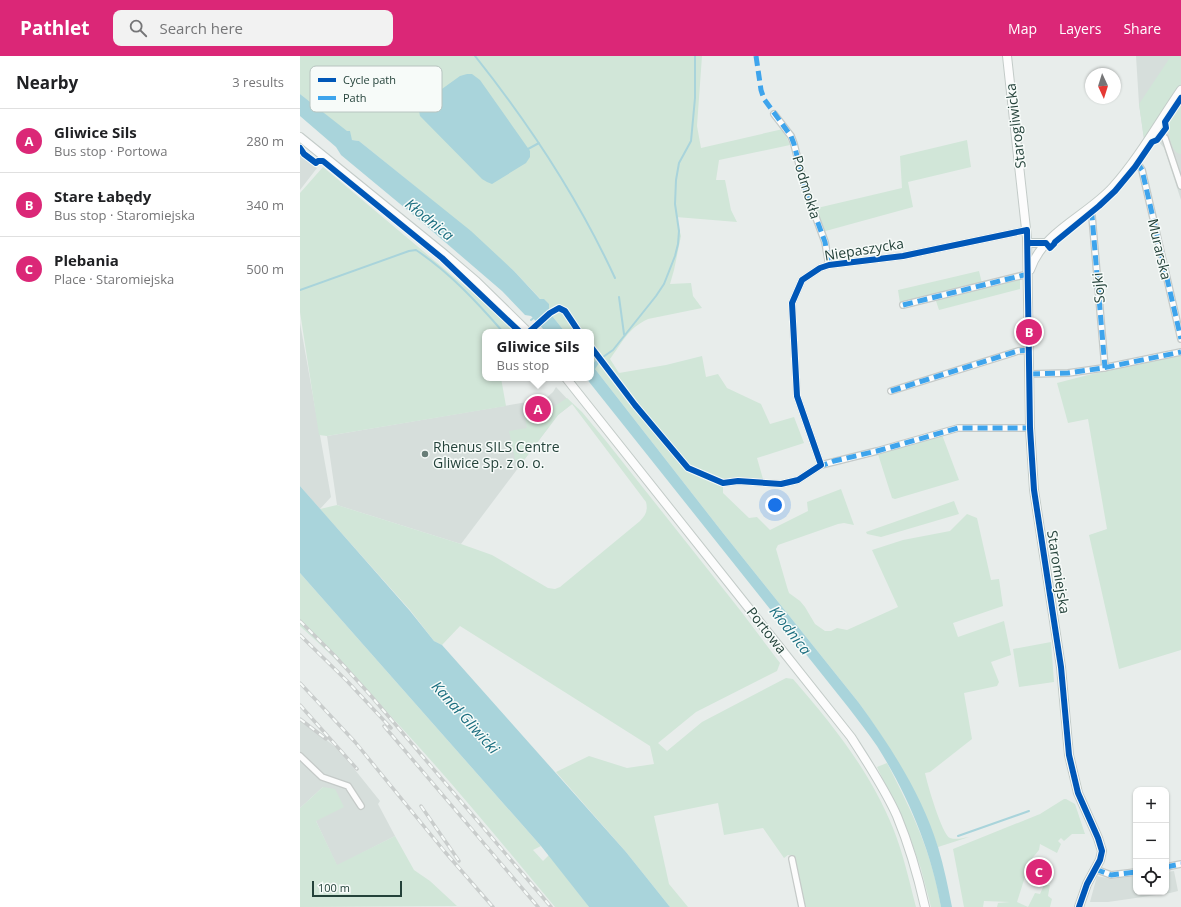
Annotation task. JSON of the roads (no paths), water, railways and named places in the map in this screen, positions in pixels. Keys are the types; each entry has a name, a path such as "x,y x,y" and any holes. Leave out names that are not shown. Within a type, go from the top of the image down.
{"street":[{"name":"Starogliwicka","path":"1007,56 1023,197"},
{"path":"1028,243 1031,247 1039,248 1087,211 1111,189 1133,162 1181,90"},
{"name":"Podmokła","path":"774,114 791,136 794,144 805,188 825,242 829,265"},
{"path":"1155,129 1165,138 1181,186"},
{"path":"300,137 476,281 525,329"},
{"name":"Murarska","path":"1133,162 1142,170 1181,339"},
{"name":"Staromiejska","path":"1023,197 1028,243 1030,428 1034,490 1058,643 1069,755 1078,792 1101,845 1101,858 1088,884 1079,907"},
{"name":"Sojki","path":"1087,211 1092,216 1106,368"},
{"name":"Niepaszycka","path":"821,465 797,396 792,303 802,280 820,268 829,265 903,256 1027,230"},
{"path":"902,305 1028,274 1035,257 1044,244"},
{"path":"891,391 1018,351 1030,350"},
{"path":"1030,374 1068,373 1106,368 1181,352"},
{"name":"Portowa","path":"568,381 851,737 869,765 897,816 913,859 925,907"},
{"path":"723,483 738,481 782,484 798,480 821,465 958,428 1030,428"},
{"path":"300,756 322,777 348,786 361,806"},
{"path":"792,859 802,907"},
{"path":"1169,867 1181,864"},
{"path":"1095,870 1111,875 1133,872"}],"water":[{"path":"472,74 480,80 530,151 530,157 526,163 492,184 482,179 420,116 419,112 442,112 442,89 460,76"},
{"name":"Kłodnica","path":"300,94 310,102 310,112 323,112 347,131 350,131 352,140 359,141 471,231 514,271 540,299 544,299 549,304 549,312 563,329 543,329 531,316 525,315 502,291 341,155 336,147 300,116"},
{"name":"Kłodnica","path":"596,360 599,363 595,369 723,533 859,703 883,737 914,790 931,828 942,862 952,907 941,907 937,886 925,844 899,784 877,746 867,731 588,381 594,381 594,362"},
{"name":"Kanał Gliwicki","path":"300,486 410,611 434,641 442,645 626,852 670,907 589,907 541,846 300,573"}],"waterway":[{"path":"475,56 534,135 552,163 601,248 615,278"},
{"path":"603,357 613,350 656,296 664,284 675,256 679,231 675,204 676,180 679,163 691,141 695,98 695,56"},
{"path":"528,149 539,143"},
{"path":"300,290 409,251 416,250 440,268 462,288 500,329"},
{"path":"619,297 624,334"},
{"path":"531,320 535,317"},
{"path":"958,836 1029,811"}],"railway":[{"path":"300,621 335,656 372,697 551,907"},
{"path":"300,635 347,681 391,728"},
{"path":"300,683 355,742 445,852 493,907"},
{"path":"300,705 357,769"},
{"path":"300,719 326,739"},
{"path":"384,726 538,907"},
{"path":"421,806 459,861"}],"place":[{"name":"Stare Łabędy","path":"1029,332"},
{"name":"Gliwice Sils","path":"538,409"},
{"name":"Rhenus SILS Centre Gliwice Sp. z o. o.","path":"425,454"},
{"name":"Plebania","path":"1039,872"}]}
